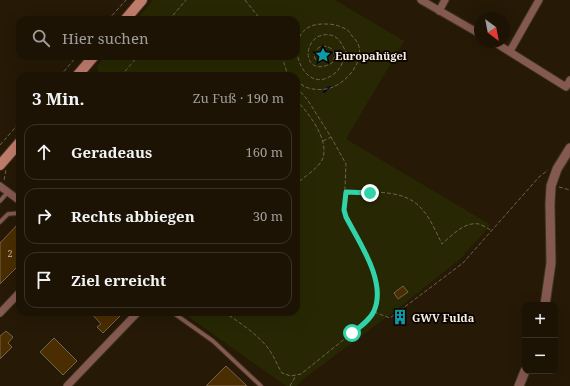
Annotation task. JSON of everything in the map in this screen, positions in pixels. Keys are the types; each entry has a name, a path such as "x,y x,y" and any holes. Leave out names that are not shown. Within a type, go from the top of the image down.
{"main road":[{"path":"128,16 142,0"},
{"path":"80,72 91,60"},
{"path":"0,165 16,147"}],"street":[{"path":"421,0 474,31"},
{"path":"439,11 445,0"},
{"path":"510,51 539,0"},
{"path":"505,48 566,87 570,80"},
{"path":"545,302 551,263 551,186 557,169 570,148"},
{"path":"0,186 16,198"},
{"path":"0,313 16,296"},
{"path":"67,386 134,316"},
{"path":"519,386 524,374"}],"lane":[{"path":"0,201 8,192"},
{"path":"0,222 8,214 16,213"},
{"path":"178,316 213,341 261,386"}],"path":[{"path":"112,16 126,0"},
{"path":"172,16 186,0"},
{"path":"245,0 258,16"},
{"path":"300,38 302,31 309,26 317,24 332,24 339,26 348,30 358,43 359,57 349,76 332,88 312,90 303,86 302,84 300,85"},
{"path":"299,60 306,73 314,78 322,80 330,76 338,71 342,66 346,52 338,39 327,35 313,40 309,47 308,54 310,62 315,66 320,68 332,63 335,56 332,49 326,46 321,46 316,49 314,54 315,59 319,61"},
{"path":"63,72 74,60"},
{"path":"124,72 135,60"},
{"path":"283,60 287,72"},
{"path":"230,316 243,324 262,341 269,349 282,373 295,376 308,370 369,318 374,312 378,288 371,265 346,217 344,210 346,192 346,164 331,136 307,99 300,91"},
{"path":"300,104 309,114 322,141 324,150 323,158 319,165 300,181"},
{"path":"0,145 16,127"},
{"path":"322,141 331,136"},
{"path":"374,312 390,318 462,264 539,177 547,170 557,169"},
{"path":"551,186 570,190"},
{"path":"346,192 396,194 410,199 420,207 442,244 461,228 471,225 479,224 492,231"},
{"path":"290,386 295,376"}],"shaded area":[{"path":"153,0 335,0 404,41 346,139 491,225 460,259 395,311 302,380 297,386 286,386 188,316 300,316 300,72 99,72 97,66 102,60 300,60 300,16 139,16"}],"building":[{"path":"16,226 16,268 0,284 0,243"},
{"path":"403,286 408,292 398,299 394,293"},
{"path":"94,316 120,316 103,333 97,327 101,324"},
{"path":"6,331 13,337 8,343 12,347 0,359 0,336"},
{"path":"54,338 77,361 63,375 40,352"},
{"path":"226,366 247,386 206,386"}],"waterway":[{"path":"324,92 331,87"}],"place":[{"name":"Europahügel","path":"323,55"},
{"name":"GWV Fulda","path":"400,317"}],"route":[{"path":"352,333 374,312 378,288 371,265 346,217 344,210 346,192 370,193"}]}
